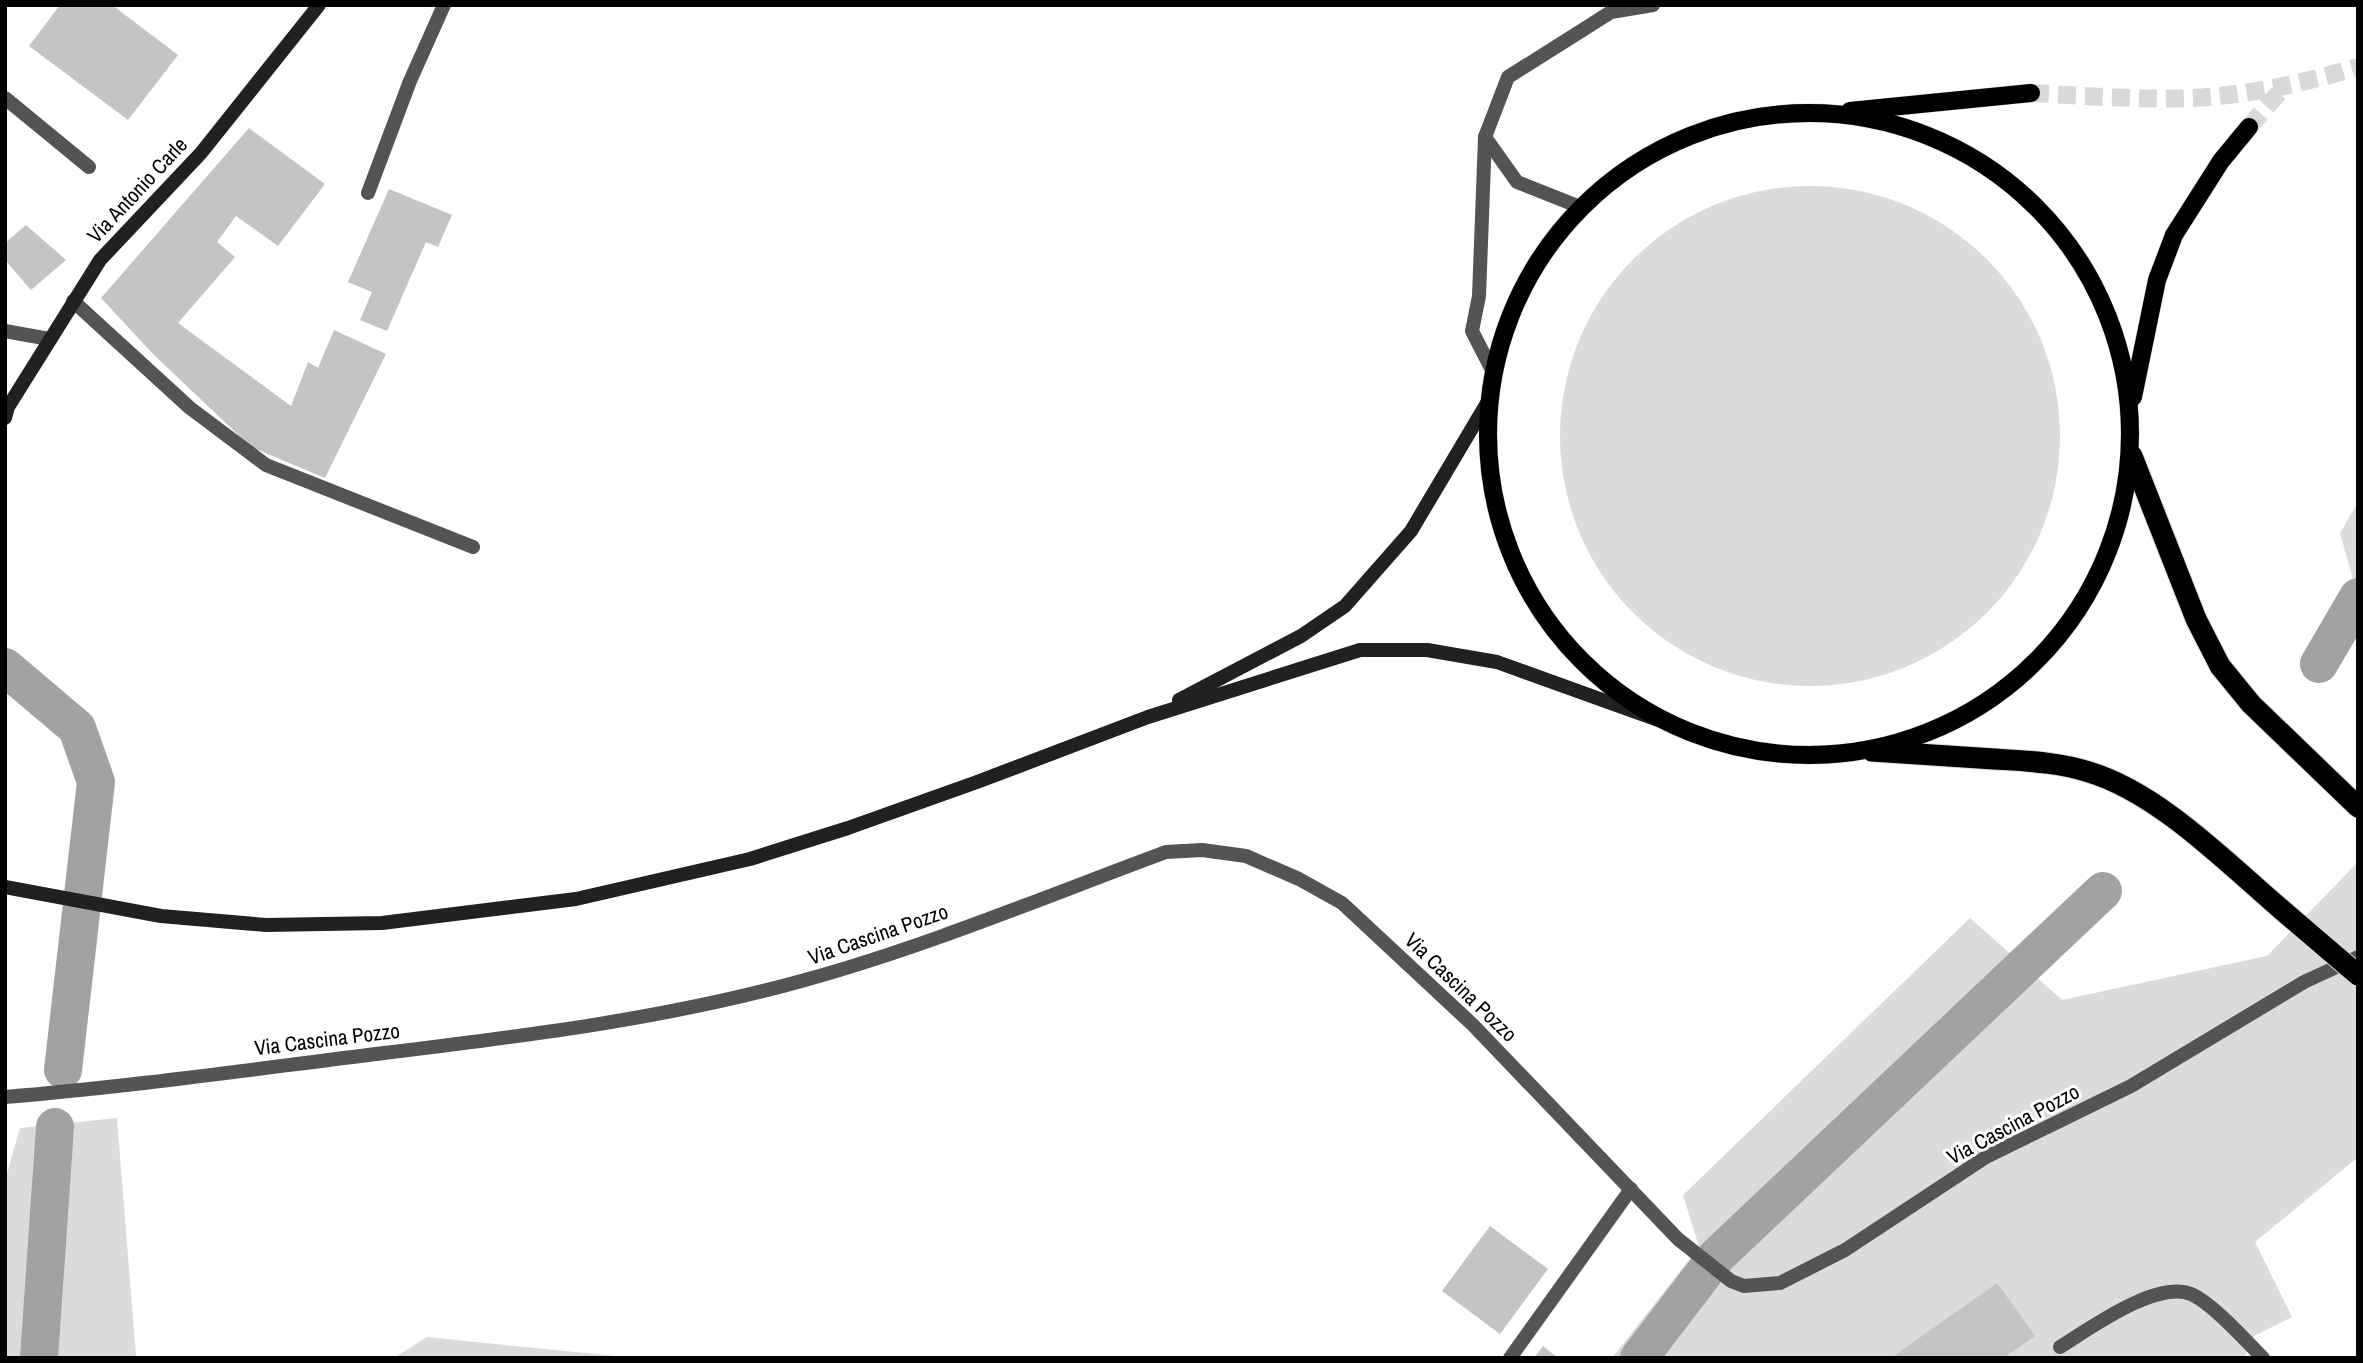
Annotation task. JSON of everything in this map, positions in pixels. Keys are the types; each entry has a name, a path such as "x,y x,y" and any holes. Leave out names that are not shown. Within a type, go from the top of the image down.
{"highway":[{"path":"2132,456 2196,619 2220,666 2269,722 2358,807"},
{"path":"1871,751 2039,762 2088,772 2131,789 2208,846 2358,975"}],"main road":[{"name":"Via Antonio Carle","path":"5,418 8,407 100,260 201,153 319,5"},
{"path":"1658,720 1581,664 1524,588 1492,498 1487,403 1492,370 1511,310 1541,255 1580,207 1655,151 1741,119 1833,113 2031,93"},
{"path":"1833,113 1923,132 2002,175 2067,239 2110,317 2132,404"},
{"path":"5,887 161,916 266,925 382,923 576,899 750,859 848,828 1149,717 1360,650 1427,650 1497,662 1762,754 1871,751 1970,714 2052,647 2108,558 2132,456 2132,404 2157,280 2174,235 2221,161 2249,127"},
{"path":"1149,717 1301,636 1345,606 1411,531 1487,403"}],"street":[{"path":"368,193 410,81 444,5"},
{"path":"1492,370 1472,331 1479,296 1485,137 1508,77 1611,12 1653,5"},
{"path":"5,98 89,167"},
{"path":"1485,137 1517,183 1580,207"},
{"path":"73,302 190,408 266,465 473,547"},
{"path":"5,331 49,339"},
{"name":"Via Cascina Pozzo","path":"5,1097 84,1090 543,1034 684,1010 806,980 923,942 1166,852 1202,850 1246,856 1299,878 1342,903 1473,1025 1678,1239 1731,1281 1744,1286 1780,1283 1845,1250 1986,1157 2131,1086 2304,982 2358,957"},
{"path":"1510,1358 1631,1189"},
{"path":"2060,1347 2129,1304 2167,1292 2190,1294 2219,1315 2263,1358"}],"shaded area":[{"path":"1810,186 1859,191 1906,205 1949,228 1987,259 2018,297 2041,340 2055,387 2060,436 2055,485 2041,532 2018,575 1987,613 1949,644 1906,667 1859,681 1810,686 1761,681 1714,667 1671,644 1633,613 1602,575 1579,532 1565,485 1560,436 1565,387 1579,340 1602,297 1633,259 1671,228 1714,205 1761,191"},
{"path":"2358,502 2358,597 2340,533"},
{"path":"2358,862 2358,1157 2255,1242 2292,1317 2254,1336 2244,1358 1612,1358 1699,1247 1683,1195 1970,918 2062,1000 2267,956"},
{"path":"117,1118 136,1356 141,1358 5,1358 5,1180 20,1128"},
{"path":"427,1337 634,1358 394,1358"}],"building":[{"path":"60,5 112,5 178,55 128,120 29,46"},
{"path":"249,128 325,184 278,246 236,216 217,242 235,257 178,323 291,406 308,362 318,368 334,330 386,354 325,478 251,447 153,354 101,298"},
{"path":"389,189 452,215 438,247 426,242 387,331 360,320 372,292 348,282"},
{"path":"26,225 66,260 31,290 5,260 5,243"},
{"path":"1490,1226 1548,1269 1500,1334 1442,1291"},
{"path":"1997,1283 2035,1336 2003,1358 1891,1358"},
{"path":"1543,1346 1558,1358 1534,1358"}],"waterway":[{"path":"2319,664 2358,597"},
{"path":"5,667 77,728 96,782 63,1070"},
{"path":"1639,1358 1717,1256 2103,891"},
{"path":"39,1358 55,1127"}],"tunnel":[{"path":"2031,93 2193,98 2276,87 2358,67"},
{"path":"2249,127 2284,87"}]}
